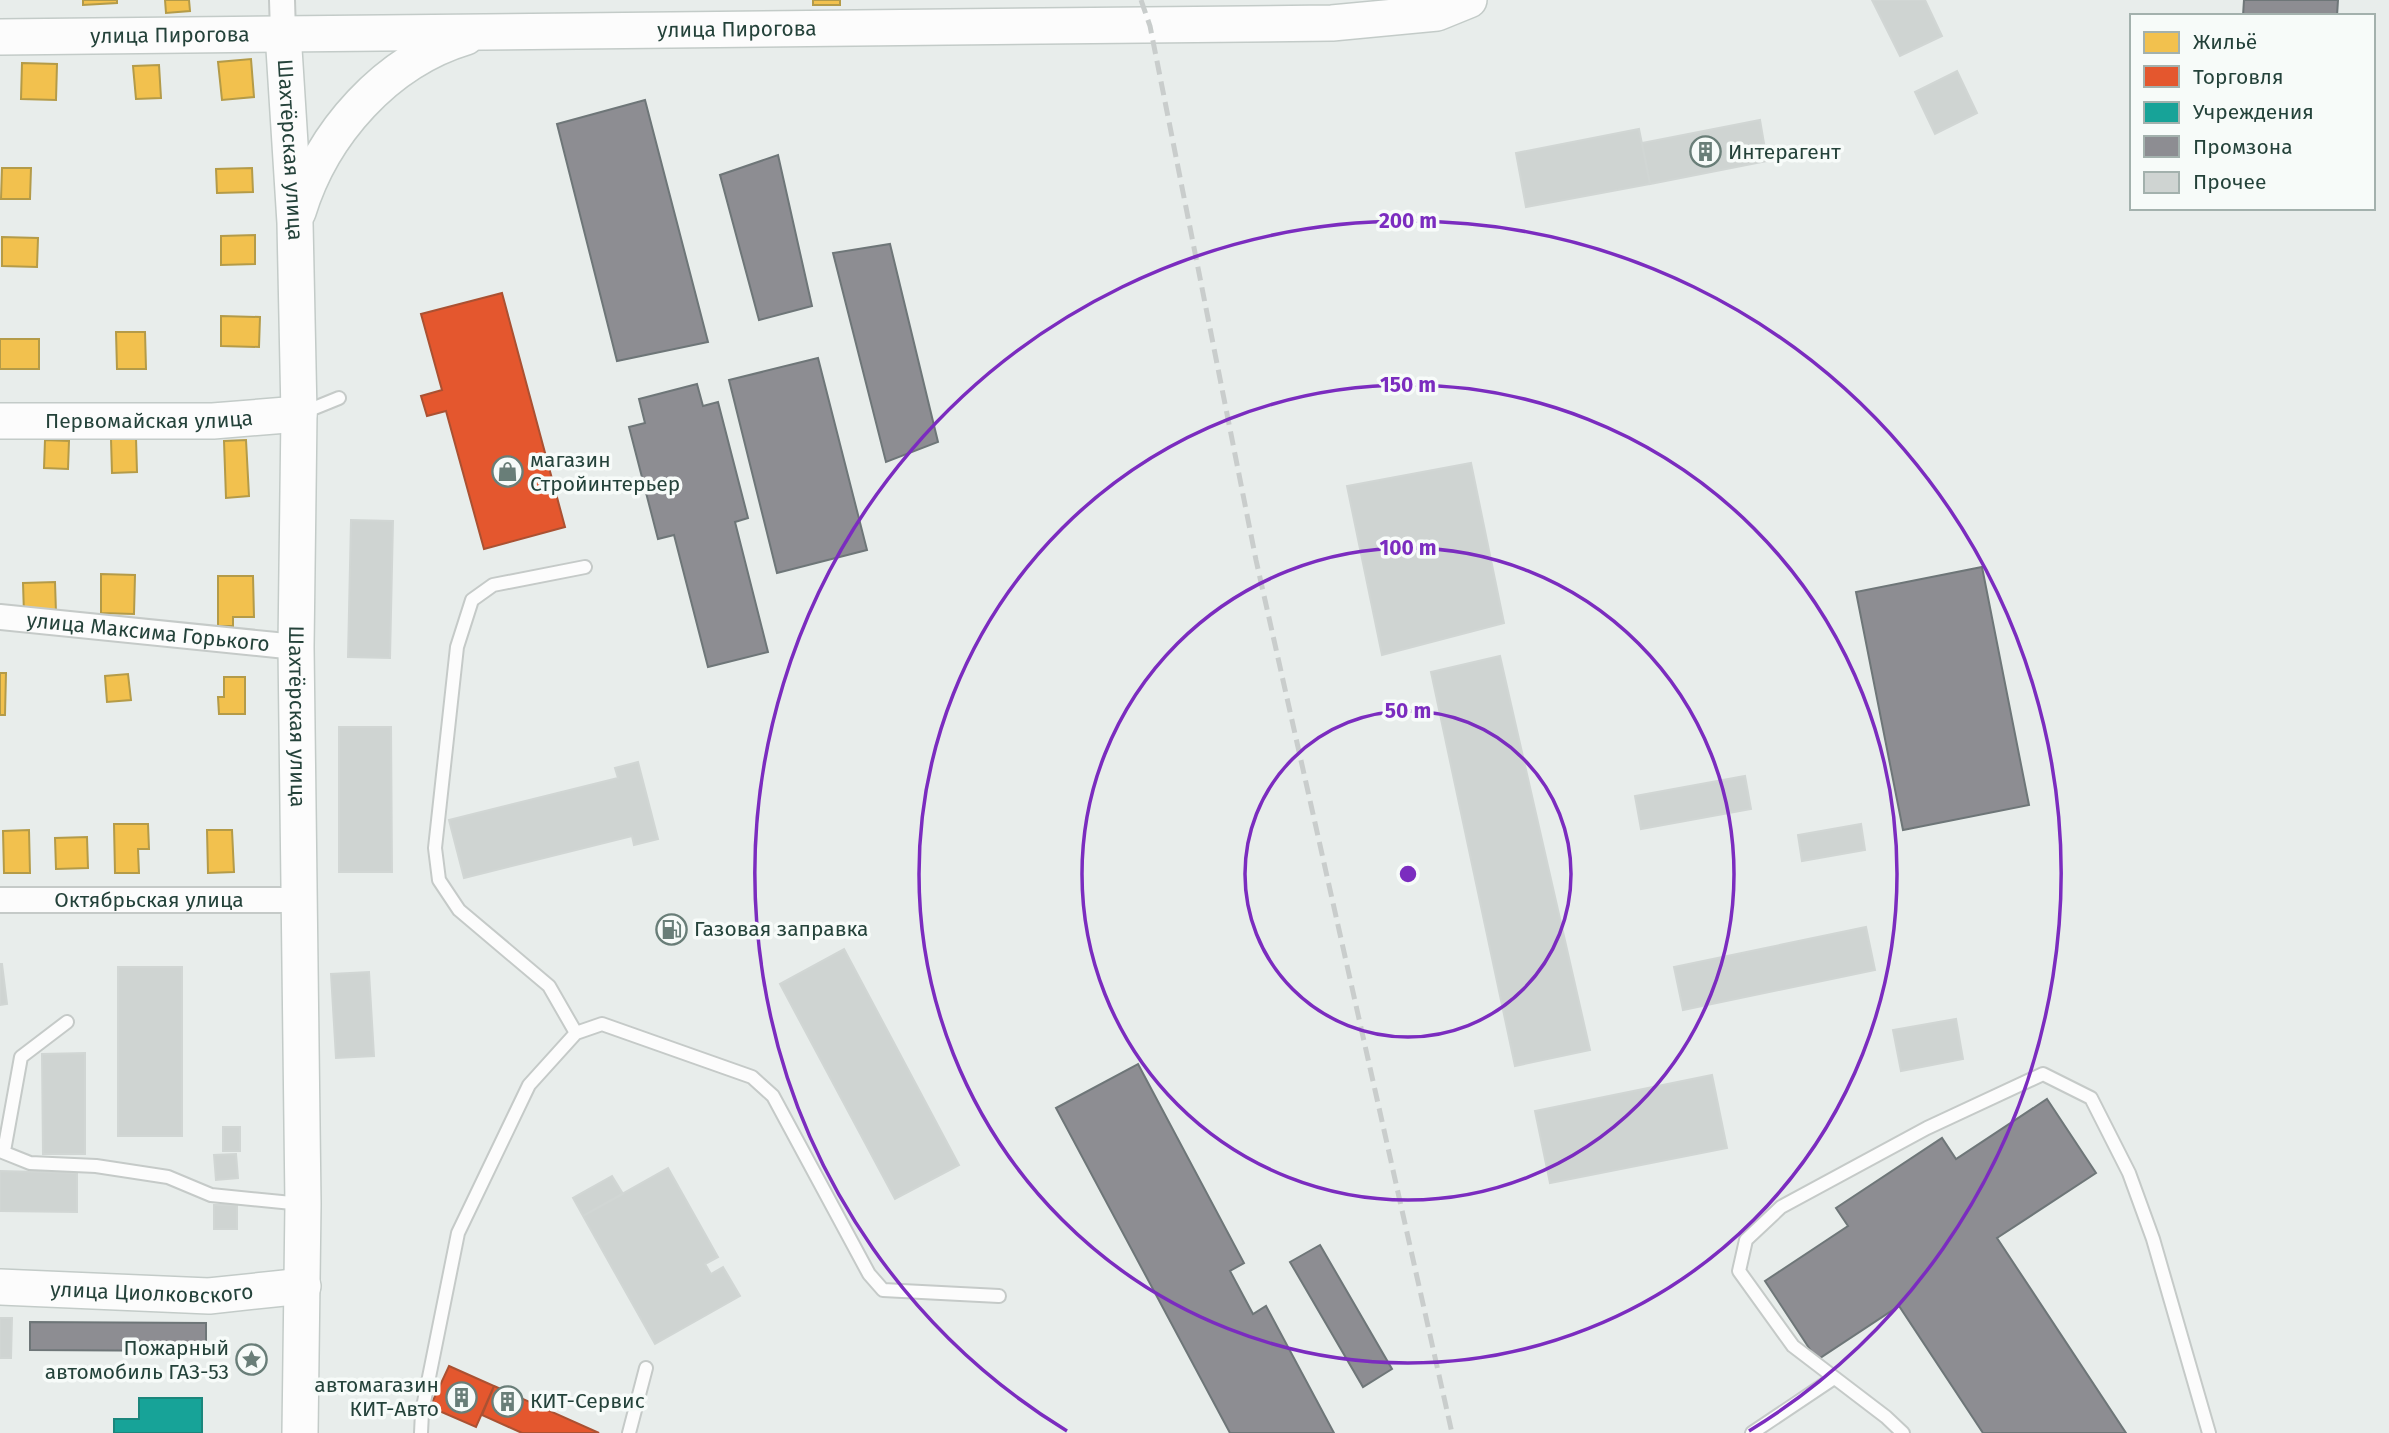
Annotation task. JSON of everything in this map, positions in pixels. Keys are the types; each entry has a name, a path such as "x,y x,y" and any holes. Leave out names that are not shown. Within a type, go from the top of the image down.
{"main road":[{"name":"улица Пирогова","path":"0,37 282,16 486,31 1332,23 1437,13 1469,0"},
{"name":"Шахтёрская улица","path":"282,16 295,223 299,414 296,647 303,1204 300,1433"},
{"path":"295,223 306,190 320,161 347,121 377,87 429,52 486,31"},
{"name":"Первомайская улица","path":"0,421 213,421 299,414"},
{"name":"улица Циолковского","path":"0,1287 209,1296 303,1286"}],"street":[{"name":"улица Максима Горького","path":"0,617 296,647"},
{"name":"Октябрьская улица","path":"0,900 298,900"}],"lane":[{"path":"299,414 339,398"},
{"path":"576,1033 549,986 459,910 439,880 435,848 457,647 472,600 493,585 585,566"},
{"path":"68,1022 22,1057 2,1151 30,1163 96,1166 168,1177 211,1195 303,1204"},
{"path":"421,1433 424,1400 458,1233 529,1085 576,1033 602,1024 752,1077 773,1096 869,1274 883,1290 999,1296"},
{"path":"1903,1433 1793,1346 1739,1271 1746,1240 1781,1207 1927,1128 2043,1074 2091,1098 2129,1172 2153,1239 2208,1433"},
{"path":"629,1433 646,1368"},
{"path":"1752,1433 1834,1378"}],"building: Жильё":[{"path":"83,0 117,0 117,3 83,5"},
{"path":"165,0 189,0 190,11 166,13"},
{"path":"813,0 840,0 840,5 813,5"},
{"path":"251,59 254,97 222,100 218,62"},
{"path":"22,63 57,64 56,100 21,99"},
{"path":"159,65 161,98 136,99 133,66"},
{"path":"2,168 31,168 30,199 1,199"},
{"path":"252,168 253,192 217,193 216,169"},
{"path":"255,235 255,264 221,265 221,236"},
{"path":"2,237 38,238 37,267 2,266"},
{"path":"221,316 260,317 259,347 221,346"},
{"path":"116,332 145,332 146,369 117,369"},
{"path":"0,339 39,339 39,369 0,369"},
{"path":"136,438 137,472 112,473 111,439"},
{"path":"45,440 69,441 68,469 44,468"},
{"path":"246,440 249,496 226,498 224,441"},
{"path":"101,574 135,575 134,614 101,613"},
{"path":"218,576 253,576 254,617 233,617 233,626 218,626"},
{"path":"55,582 56,613 24,614 23,583"},
{"path":"0,673 6,673 5,715 0,715"},
{"path":"128,674 131,700 107,702 105,676"},
{"path":"224,677 245,677 245,714 219,714 218,697 224,697"},
{"path":"114,824 148,824 149,849 138,849 139,873 115,873"},
{"path":"29,830 30,873 4,873 3,831"},
{"path":"207,830 232,830 234,872 208,873"},
{"path":"87,837 88,868 56,869 55,838"}],"building: Торговля":[{"name":"магазин Стройинтерьер","path":"502,293 565,527 484,549 446,411 427,416 421,396 442,390 421,314"},
{"name":"автомагазин КИТ-Авто","path":"449,1366 494,1386 476,1427 430,1407"},
{"name":"КИТ-Сервис","path":"494,1386 599,1433 522,1433 482,1415"}],"building: Учреждения":[{"path":"139,1398 202,1398 202,1433 114,1433 114,1419 139,1419"}],"building: Промзона":[{"path":"2244,0 2338,0 2337,14 2243,14"},
{"path":"645,100 708,342 617,361 557,124"},
{"path":"778,155 812,306 759,320 720,175"},
{"path":"890,244 938,442 886,462 833,253"},
{"path":"818,358 867,550 777,573 729,380"},
{"path":"697,384 703,406 718,402 748,518 735,522 768,652 708,667 674,535 658,539 629,427 645,423 639,399"},
{"path":"1982,567 2029,805 1903,830 1856,592"},
{"path":"1138,1064 1244,1263 1230,1271 1253,1314 1266,1306 1334,1433 1230,1433 1056,1108"},
{"path":"2047,1099 2096,1173 1997,1238 2126,1433 1983,1433 1899,1306 1817,1360 1765,1281 1848,1226 1836,1208 1942,1138 1956,1159"},
{"path":"1320,1245 1392,1369 1363,1387 1290,1262"},
{"path":"30,1322 206,1323 206,1351 30,1350"}],"building: Прочее":[{"path":"1872,0 1925,0 1942,36 1900,56"},
{"path":"1957,71 1977,113 1935,134 1915,92"},
{"name":"Интерагент","path":"1760,120 1767,161 1650,184 1642,143"},
{"path":"1639,129 1650,184 1526,207 1516,153"},
{"path":"1471,463 1504,623 1382,655 1347,486"},
{"path":"351,520 393,521 390,658 348,657"},
{"path":"1500,656 1590,1050 1515,1066 1431,672"},
{"path":"339,727 391,727 392,872 339,872"},
{"path":"638,762 658,839 634,845 632,836 464,878 449,820 618,778 615,768"},
{"path":"1745,776 1751,809 1641,829 1635,796"},
{"path":"1861,824 1865,850 1802,861 1798,835"},
{"path":"1866,927 1875,970 1683,1010 1674,967"},
{"path":"844,949 959,1165 895,1199 780,984"},
{"path":"0,964 7,1004 0,1005"},
{"path":"118,967 182,967 182,1136 118,1136"},
{"path":"369,972 374,1056 336,1058 331,974"},
{"path":"1956,1019 1963,1059 1901,1071 1893,1030"},
{"path":"85,1053 85,1154 43,1154 42,1054"},
{"path":"1712,1075 1727,1148 1550,1183 1535,1111"},
{"path":"223,1127 240,1127 240,1151 223,1151"},
{"path":"236,1154 238,1178 216,1180 214,1155"},
{"path":"668,1168 718,1257 705,1264 711,1274 723,1267 740,1296 655,1344 583,1216"},
{"path":"0,1171 77,1173 77,1212 0,1211"},
{"path":"612,1176 623,1194 583,1216 573,1198"},
{"path":"214,1205 237,1205 237,1229 214,1229"},
{"path":"0,1318 12,1318 11,1358 0,1358"}],"railway":[{"path":"1141,0 1150,26 1256,560 1452,1433"}],"place":[{"name":"Интерагент","path":"1705,152"},
{"name":"магазин Стройинтерьер","path":"507,472"},
{"name":"Газовая заправка","path":"671,929"},
{"name":"Пожарный автомобиль ГАЗ-53","path":"252,1360"},
{"name":"автомагазин КИТ-Авто","path":"462,1397"},
{"name":"КИТ-Сервис","path":"507,1401"}]}
